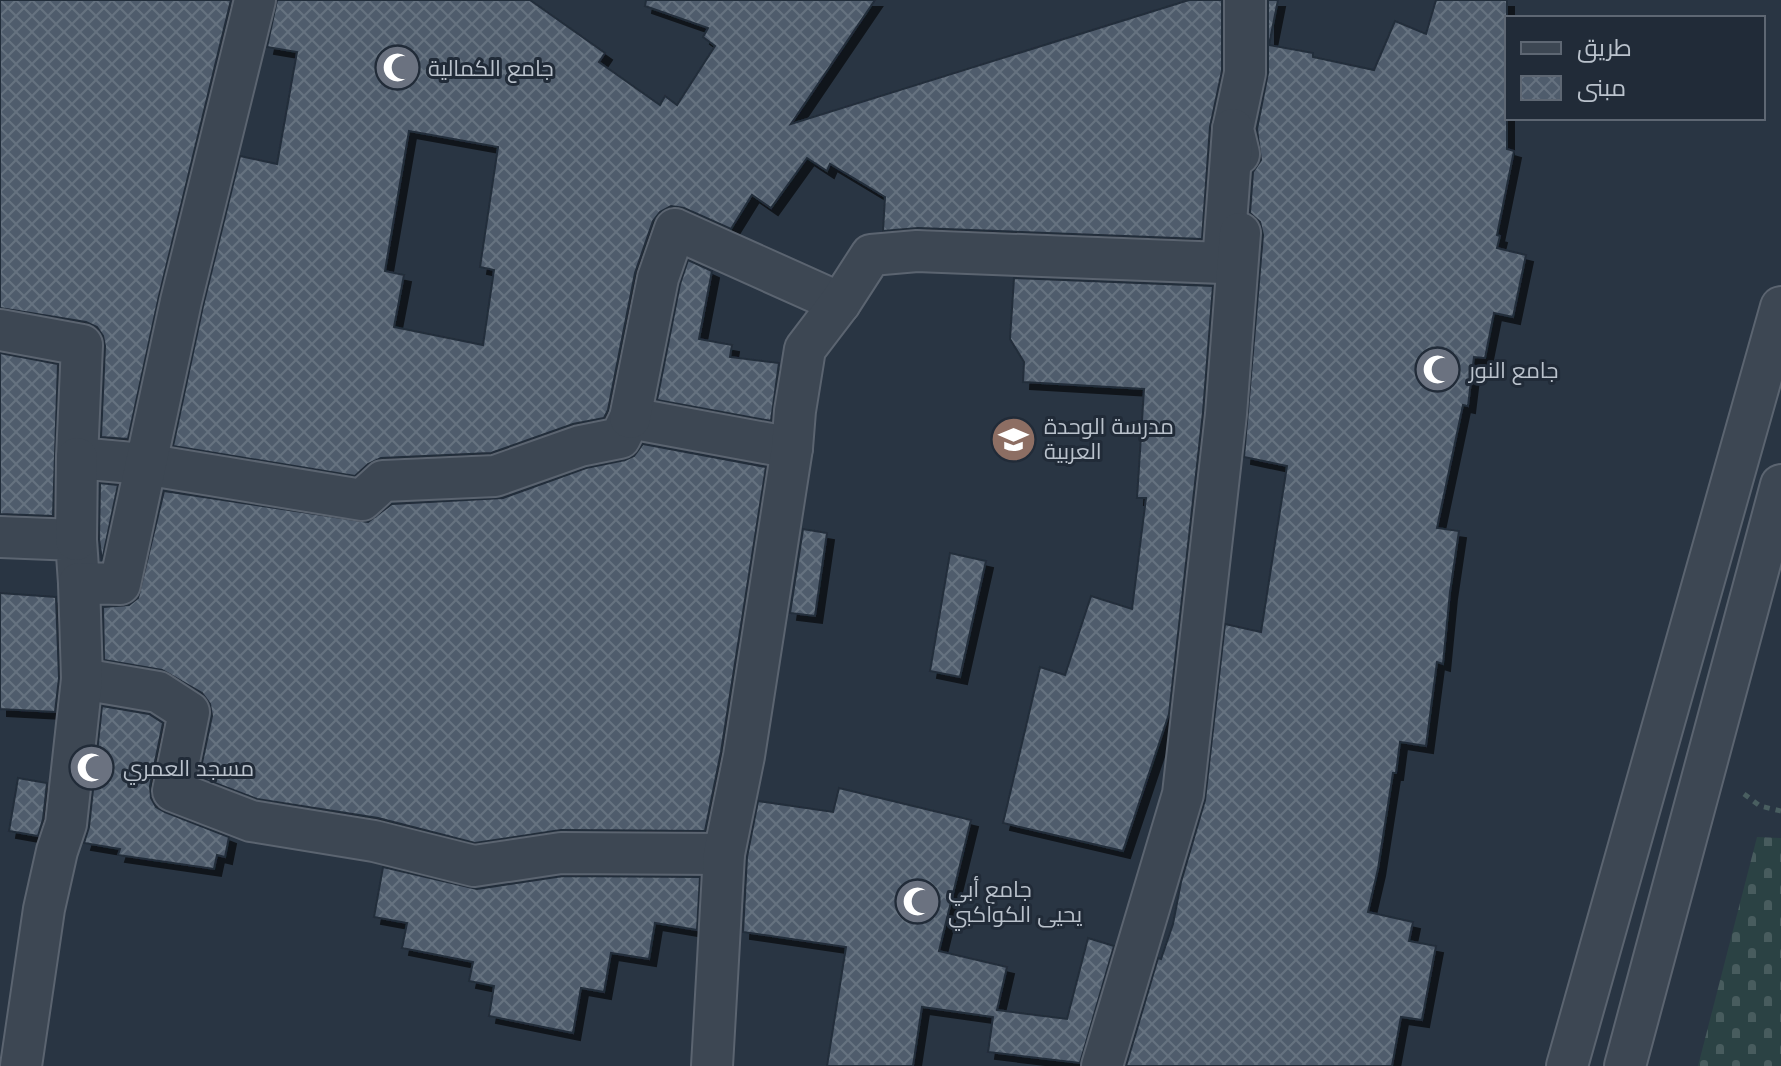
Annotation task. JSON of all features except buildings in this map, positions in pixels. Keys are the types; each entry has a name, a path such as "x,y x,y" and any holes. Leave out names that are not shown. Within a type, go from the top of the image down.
{"street":[{"path":"79,583 120,584 144,464 255,0"},
{"path":"712,1066 724,854 744,756 805,349 871,255 917,251 1223,263 1233,129 1245,73 1245,0"},
{"path":"1102,1066 1183,794 1226,414 1244,174 1233,129"},
{"path":"77,458 144,464 362,500 383,481 495,476 580,446 620,438 630,418 658,278 675,229 840,303"},
{"path":"1567,1066 1781,307"},
{"path":"0,330 82,345 76,540 82,679 66,824 44,909 21,1066"},
{"path":"630,418 792,448"},
{"path":"1625,1066 1781,485"},
{"path":"0,537 76,540"},
{"path":"82,679 158,692 189,712 173,791 251,821 374,841 474,866 561,853 724,854"}],"green space":[{"path":"1757,837 1781,838 1781,1066 1698,1066"}],"place":[{"name":"جامع الكمالية","path":"397,68"},
{"name":"جامع النور","path":"1438,370"},
{"name":"مدرسة الوحدة العربية","path":"1013,439"},
{"name":"مسجد العمري","path":"92,768"},
{"name":"جامع أبي يحيى الكواكبي","path":"917,902"}]}
